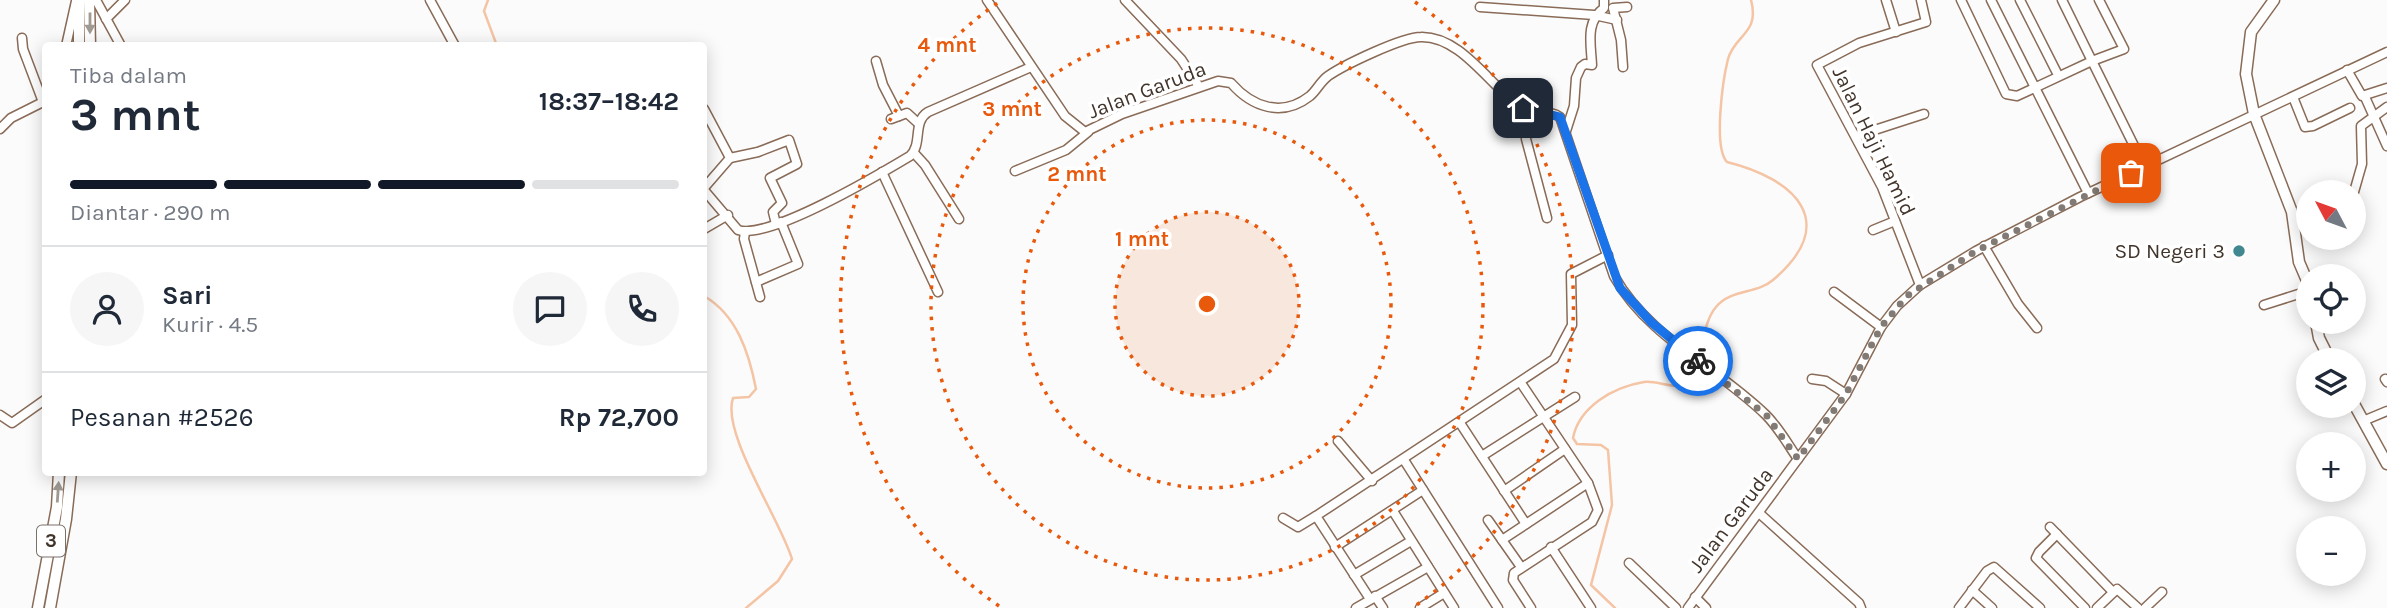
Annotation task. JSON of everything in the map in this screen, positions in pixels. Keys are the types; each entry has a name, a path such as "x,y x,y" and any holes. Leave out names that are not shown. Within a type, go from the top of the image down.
{"main road":[{"path":"78,0 79,42"},
{"path":"89,0 90,42"},
{"path":"2274,0 2252,32 2246,53 2245,74 2254,114 2292,212 2300,264"},
{"path":"2361,418 2387,464"},
{"name":"3","path":"40,603 57,507 59,476"},
{"name":"3","path":"51,605 71,476"},
{"path":"40,603 51,605"}],"street":[{"path":"67,42 78,0"},
{"path":"96,0 119,42"},
{"path":"106,19 125,0"},
{"path":"430,0 453,42"},
{"name":"Jalan Garuda","path":"987,0 1065,116 1077,129 1088,132 1122,114 1198,85 1227,81 1259,106 1290,107 1311,96 1333,73 1408,39 1426,37 1465,56 1523,108 1557,114 1566,131 1614,276 1634,306 1767,416 1798,459 1688,608"},
{"path":"1125,0 1181,59 1198,85"},
{"path":"1566,131 1578,72 1585,64 1592,65 1591,27 1594,15 1604,8 1604,0"},
{"path":"1886,0 1896,32"},
{"name":"Jalan Haji Hamid","path":"1920,285 1895,221 1856,136 1818,68 1818,62 1859,43 1926,22 1927,16 1921,0"},
{"path":"1961,0 2006,94 2017,96 2058,75 2124,49 2099,0"},
{"path":"1991,0 2088,193"},
{"path":"2020,0 2058,75"},
{"path":"2062,0 2144,166"},
{"path":"1480,7 1493,4 1525,4 1617,20"},
{"path":"1623,66 1613,8 1627,7"},
{"path":"22,37 23,49 42,96"},
{"path":"1798,459 1846,394 1881,327 1897,306 1920,285 1984,246 2088,193 2387,52"},
{"path":"876,61 895,117 909,114 919,124"},
{"path":"707,192 729,215 735,227 745,232 779,223 819,206 914,153 919,124 928,112 1031,67"},
{"path":"2347,70 2354,87 2365,97 2387,146"},
{"path":"2365,97 2387,88"},
{"path":"2293,97 2305,127 2313,126 2350,108"},
{"path":"0,129 11,118 42,102"},
{"path":"2357,180 2362,164 2361,126 2387,107"},
{"path":"1544,113 1526,135 1547,218"},
{"path":"1856,136 1924,114"},
{"path":"707,115 730,158"},
{"path":"1015,171 1066,150 1088,132"},
{"path":"707,185 730,158 758,152 789,140 797,164 770,178 782,203 773,212 798,264 756,282"},
{"path":"914,153 925,164 959,219"},
{"path":"882,172 938,292"},
{"path":"707,227 729,215"},
{"path":"1873,230 1895,221"},
{"path":"745,232 744,239 760,297"},
{"path":"1984,246 2018,304 2037,328"},
{"path":"1283,518 1299,527 1554,359 1567,337 1574,315 1569,284 1571,274 1608,255"},
{"path":"1834,292 1881,327"},
{"path":"2264,305 2296,295"},
{"path":"1812,379 1821,379 1846,394"},
{"path":"1521,383 1588,483 1597,501 1596,517 1514,573 1513,580 1531,608"},
{"path":"1482,457 1575,397"},
{"path":"0,415 12,423 42,402"},
{"path":"2363,422 2387,411"},
{"path":"1460,423 1526,524"},
{"path":"1338,441 1372,481"},
{"path":"1504,491 1565,449"},
{"path":"1404,460 1498,608"},
{"path":"1502,540 1588,483"},
{"path":"1335,547 1423,490"},
{"path":"1393,511 1454,608"},
{"path":"1759,513 1859,602 1861,608"},
{"path":"1316,516 1354,575 1383,608"},
{"path":"1488,520 1521,567"},
{"path":"2050,527 2113,592"},
{"path":"2057,534 2036,558 2085,608"},
{"path":"1354,575 1411,541"},
{"path":"1551,547 1591,608"},
{"path":"1629,563 1676,608"},
{"path":"1356,608 1428,567"},
{"path":"1959,608 1994,567 2040,608"},
{"path":"1972,590 1992,608"},
{"path":"2097,608 2113,592 2121,590 2138,608"},
{"path":"2146,608 2162,592"},
{"path":"1420,608 1444,593"},
{"path":"1695,597 1706,608"}],"waterway":[{"path":"488,0 484,11 496,42"},
{"path":"1615,608 1591,585 1612,505 1608,450 1601,445 1577,444 1573,438 1582,417 1599,400 1621,388 1644,382 1679,386 1690,381 1697,367 1707,325 1716,307 1729,297 1759,288 1773,280 1793,259 1804,239 1806,222 1801,206 1789,192 1772,179 1727,162 1723,154 1720,112 1726,69 1731,51 1750,27 1753,11 1751,0"},
{"path":"707,298 725,313 733,324 750,362 756,389 749,397 733,398 735,432 792,559 778,581 746,608"}],"way so far":[{"path":"1698,361 1760,409 1783,435 1798,459 1846,394 1881,327 1907,296 1920,285 1976,251 2131,173"}],"place":[{"name":"SD Negeri 3","path":"2239,251"}],"route":[{"path":"1523,108 1555,113 1560,117 1620,288 1651,322 1698,361"}]}
